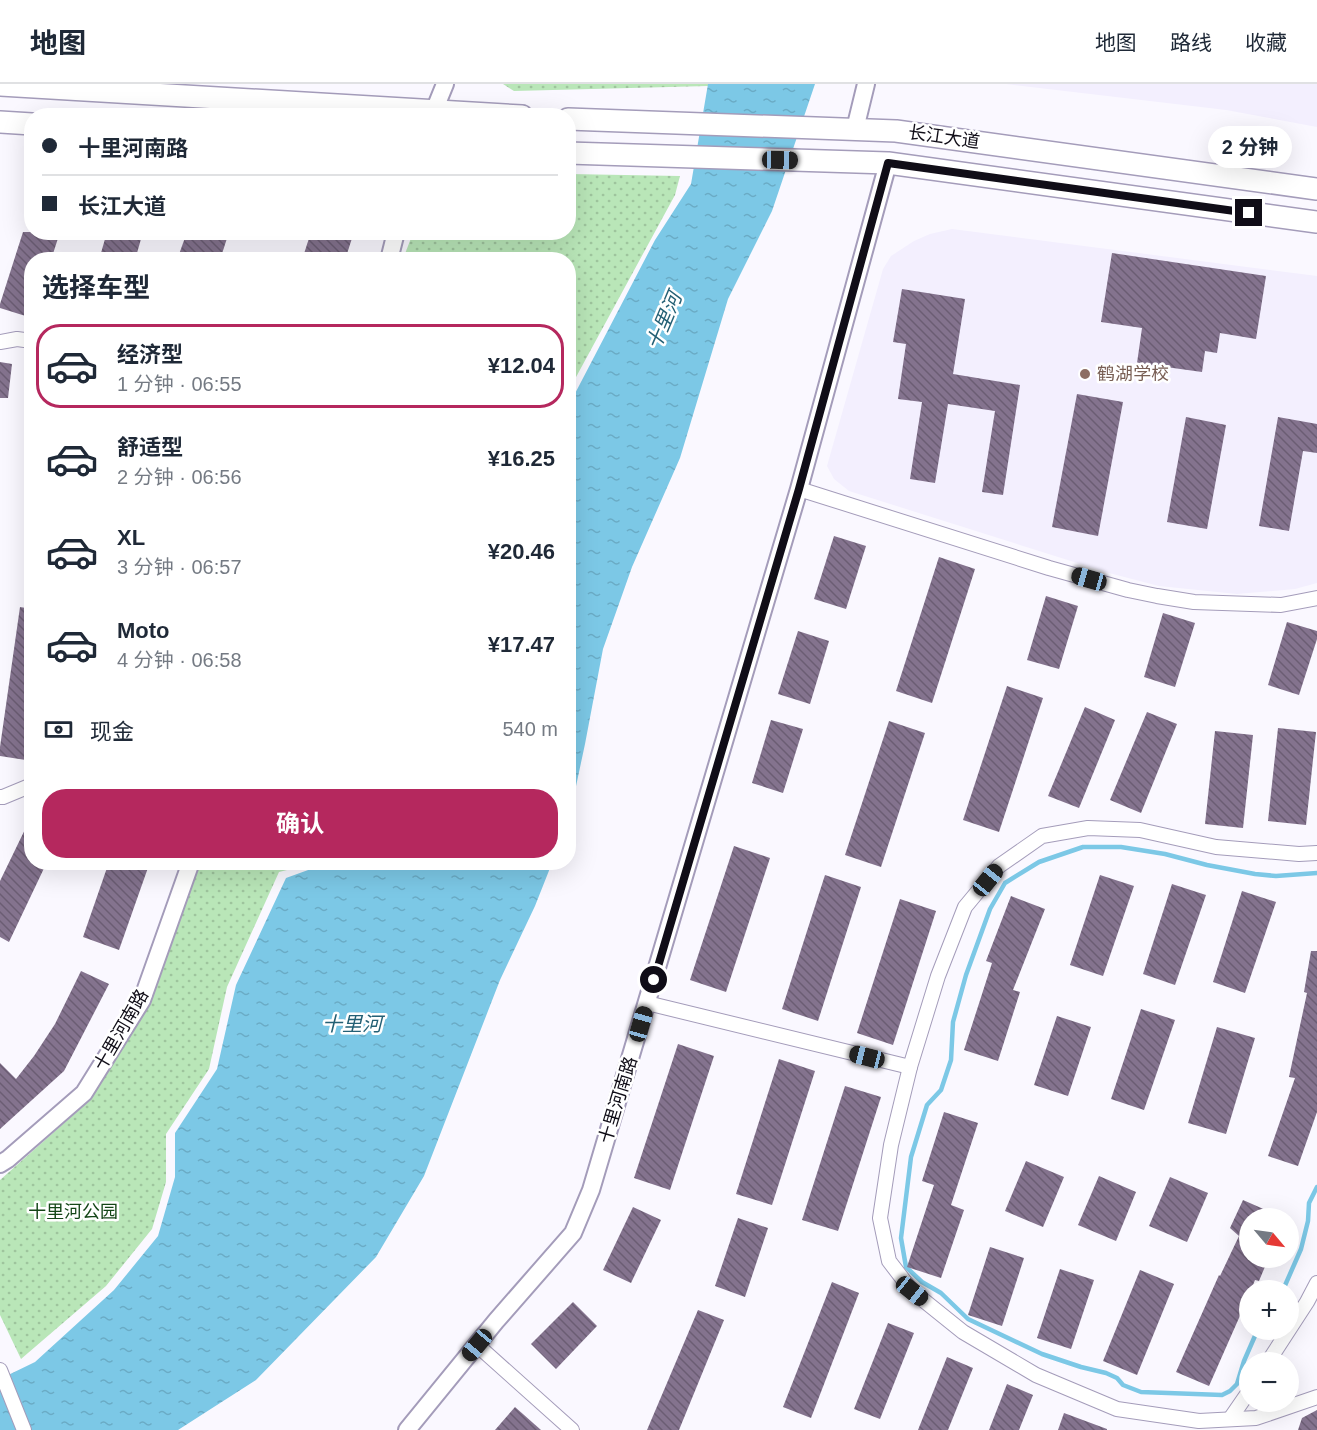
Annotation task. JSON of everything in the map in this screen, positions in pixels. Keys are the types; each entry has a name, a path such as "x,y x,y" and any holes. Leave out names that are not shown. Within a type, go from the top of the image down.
{"main road":[{"path":"0,85 369,108"},
{"name":"长江大道","path":"576,119 896,131 1317,189"},
{"path":"0,122 24,124"},
{"name":"长江大道","path":"576,153 888,163 1317,222"}],"street":[{"path":"435,108 445,84"},
{"path":"855,129 866,84"},
{"name":"十里河南路","path":"407,1430 573,1233 591,1190 799,489 888,163"},
{"path":"0,342 24,340"},
{"path":"799,489 1049,568 1128,590 1194,602 1281,605 1317,598"},
{"path":"1,800 24,789"},
{"path":"1317,853 1299,854 1216,847 1140,830 1088,828 1042,836 999,866 965,907 938,976 910,1067 891,1145 880,1218 889,1261 912,1291 963,1332 1027,1370 1117,1409 1199,1421 1256,1418 1317,1397"},
{"name":"十里河南路","path":"0,1164 84,1093 141,1000 189,870"},
{"path":"647,1003 910,1067"},
{"path":"1274,1352 1317,1283"},
{"path":"477,1345 572,1430"},
{"path":"0,1370 24,1430"},
{"path":"1230,1419 1239,1406"}],"shaded area":[{"path":"1006,84 1317,84 1317,127 1226,110"},
{"name":"鹤湖学校","path":"952,229 1317,276 1317,583 1295,589 1237,594 1159,586 1109,573 849,491 834,479 827,466 883,269 891,256 914,241 930,234"}],"green space":[{"path":"503,84 708,84 708,86 514,91"},
{"path":"576,174 680,176 675,195 576,377 576,252 406,252 410,240 576,240"},
{"name":"十里河公园","path":"195,870 287,870 279,872 227,987 209,1069 166,1134 166,1182 152,1229 106,1286 21,1359 0,1315 0,1180 89,1101 148,1005"}],"water":[{"name":"十里河","path":"708,84 815,84 772,211 728,299 680,458 632,567 603,649 576,786 576,392 655,240 691,184"},
{"name":"十里河","path":"308,870 549,870 500,980 424,1176 376,1257 256,1380 178,1430 0,1430 0,1379 35,1362 114,1290 158,1236 175,1177 175,1133 217,1069 236,985 286,878"}],"building":[{"path":"23,232 24,240 57,240 54,252 24,252 24,316 0,308"},
{"path":"105,240 141,240 137,252 101,252"},
{"path":"184,240 226,240 223,252 180,252"},
{"path":"308,240 351,240 348,252 305,252"},
{"path":"1112,253 1266,276 1256,339 1220,333 1217,353 1205,351 1202,372 1137,363 1142,328 1101,322"},
{"path":"902,289 965,299 953,374 1020,385 1003,495 982,492 995,411 948,404 935,483 910,479 922,402 898,399 906,344 893,342"},
{"path":"0,362 12,364 8,398 0,398"},
{"path":"1077,394 1123,402 1098,536 1052,527"},
{"path":"1186,417 1226,425 1207,529 1167,522"},
{"path":"1278,417 1317,424 1317,453 1303,451 1289,531 1259,526"},
{"path":"834,536 866,546 846,609 814,599"},
{"path":"939,557 975,569 932,703 896,691"},
{"path":"1046,596 1078,606 1059,669 1027,660"},
{"path":"20,607 24,608 24,760 0,756"},
{"path":"1163,613 1195,623 1175,687 1144,677"},
{"path":"1287,622 1317,631 1317,639 1299,695 1268,685"},
{"path":"798,631 829,641 810,704 778,694"},
{"path":"1007,686 1043,698 999,832 963,820"},
{"path":"1085,707 1115,720 1079,808 1048,796"},
{"path":"1147,712 1177,724 1141,813 1110,800"},
{"path":"771,720 803,729 783,793 752,783"},
{"path":"889,721 925,733 881,867 845,855"},
{"path":"1278,728 1316,732 1306,825 1268,821"},
{"path":"1215,731 1253,735 1243,828 1205,824"},
{"path":"24,832 24,870 43,870 9,942 0,937 0,881"},
{"path":"734,846 770,858 726,992 690,980"},
{"path":"106,870 147,870 119,950 83,937"},
{"path":"825,875 861,887 818,1021 782,1009"},
{"path":"1100,875 1134,886 1103,976 1070,965"},
{"path":"1172,884 1206,895 1175,985 1143,974"},
{"path":"1242,891 1276,902 1245,993 1213,982"},
{"path":"1011,896 1045,909 1013,990 1020,992 998,1061 964,1050 992,963 986,961"},
{"path":"900,899 936,911 893,1045 857,1033"},
{"path":"1311,951 1317,951 1317,1112 1298,1166 1268,1156 1295,1078 1289,1077 1307,993 1304,992"},
{"path":"81,971 109,984 64,1071 0,1129 0,1063 16,1079 55,1024"},
{"path":"1141,1009 1175,1020 1144,1110 1111,1099"},
{"path":"1057,1016 1091,1027 1068,1096 1034,1085"},
{"path":"1217,1027 1255,1038 1226,1134 1188,1123"},
{"path":"678,1044 714,1056 670,1190 634,1178"},
{"path":"779,1059 815,1071 772,1205 736,1194"},
{"path":"845,1086 881,1097 838,1231 802,1220"},
{"path":"944,1112 978,1123 951,1205 964,1210 941,1278 907,1267 934,1185 922,1181"},
{"path":"1026,1161 1064,1177 1043,1227 1005,1211"},
{"path":"1099,1176 1136,1192 1116,1241 1078,1225"},
{"path":"1170,1177 1208,1193 1187,1242 1149,1226"},
{"path":"1243,1200 1261,1208 1239,1208"},
{"path":"633,1207 661,1220 631,1283 603,1270"},
{"path":"1239,1209 1239,1236 1230,1228"},
{"path":"738,1218 768,1228 745,1297 715,1286"},
{"path":"1239,1236 1239,1268 1264,1268 1259,1280 1239,1280 1239,1318 1209,1386 1176,1372"},
{"path":"990,1247 1024,1258 1002,1326 968,1315"},
{"path":"1060,1269 1094,1280 1071,1349 1037,1338"},
{"path":"1140,1270 1174,1284 1137,1375 1103,1361"},
{"path":"832,1282 859,1293 811,1418 783,1407"},
{"path":"573,1302 597,1326 556,1369 531,1344"},
{"path":"698,1310 724,1320 679,1430 647,1430"},
{"path":"888,1323 914,1333 880,1419 854,1409"},
{"path":"947,1357 973,1368 948,1430 918,1430"},
{"path":"1007,1384 1033,1395 1019,1430 989,1430"},
{"path":"515,1407 541,1430 495,1430"},
{"path":"1317,1410 1317,1430 1298,1430 1302,1418"},
{"path":"1064,1413 1107,1429 1107,1430 1058,1430"}],"waterway":[{"path":"1253,1340 1237,1384 1222,1395 1141,1392 1123,1385 1117,1378 1106,1373 1042,1354 968,1319 941,1293 922,1282 906,1267 901,1238 911,1157 927,1105 941,1090 951,1060 953,1022 966,975 990,909 1005,883 1039,862 1083,847 1121,847 1165,854 1255,874 1276,876 1317,873"},
{"path":"1287,1280 1301,1249 1308,1221 1309,1203 1317,1187"}],"place":[{"name":"鹤湖学校","path":"1085,374"}],"route":[{"path":"654,980 799,489 888,163 1249,213"}]}
